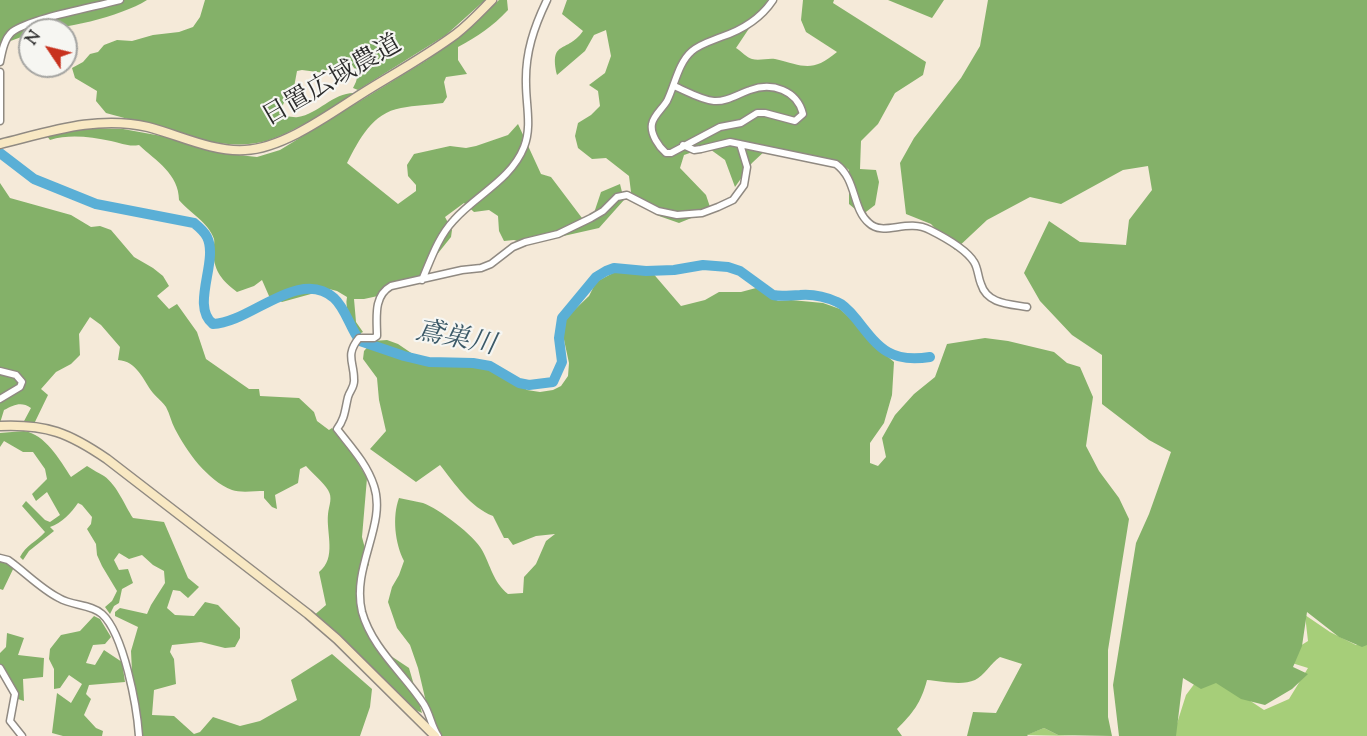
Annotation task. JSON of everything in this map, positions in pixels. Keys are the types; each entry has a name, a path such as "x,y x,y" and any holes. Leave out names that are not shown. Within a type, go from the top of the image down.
{"street":[{"path":"0,62 7,39 13,32 36,21 120,0"},
{"name":"日置広域農道","path":"0,144 75,125 106,122 147,127 230,149 255,149 303,129 418,59 455,35 492,0"},
{"path":"422,280 435,246 453,220 498,182 523,149 529,122 526,82 528,48 547,0"},
{"path":"674,86 700,98 714,101 727,100 752,89 779,88 792,94 802,107 804,114 795,121 757,113 741,123 720,127 671,153 666,153 661,148 652,128 653,122 674,86 680,67 693,50 754,21 765,13 773,0"},
{"path":"0,72 0,121"},
{"path":"683,145 694,150 730,142 836,164 850,181 867,222 880,229 915,224 929,229 969,255 976,264 981,286 986,294 999,303 1027,307"},
{"path":"436,736 423,704 374,639 362,612 360,578 374,525 377,501 375,488 362,460 337,429 346,411 348,395 354,387 350,361 355,343 359,338 377,336 376,317 380,297 385,289 462,270 481,268 491,264 513,247 558,234 591,218 603,211 617,197 627,195 658,211 677,215 702,213 733,200 744,185 747,168 740,144"},
{"path":"0,371 16,375 22,382 20,387 0,399"},
{"path":"0,426 48,429 83,442 107,459 309,614 436,736"},
{"path":"0,558 8,560 58,598 102,614 125,657 139,736"},
{"path":"0,668 15,694 10,722 22,736"}],"green space":[{"path":"0,0 147,0 122,12 78,24 78,18 18,18 18,38 0,49"},
{"path":"205,0 485,0 446,35 358,90 353,88 357,79 356,71 352,65 347,63 341,71 327,70 325,73 297,71 292,98 286,98 279,114 291,117 305,115 333,99 355,93 297,128 262,142 225,144 204,141 106,113 96,101 97,91 75,78 78,78 78,65 90,54 98,52 104,45 117,40 132,41 153,35 179,32 193,27 200,17"},
{"path":"499,0 507,0 508,10 485,31 458,47 458,60 467,74 446,77 444,82 447,97 443,103 401,108 382,115 356,145 347,163 398,204 416,191 416,185 408,176 407,165 414,154 450,146 466,148 476,146 508,135 518,124 541,174 551,177 582,218 593,216 601,192 620,184 624,200 599,228 528,244 514,240 504,241 499,231 498,216 489,210 474,212 464,203 445,217 452,230 451,237 435,257 426,275 405,280 387,294 354,299 356,322 363,332 359,334 348,312 347,297 337,291 329,289 282,302 269,296 262,280 254,286 237,292 232,288 223,280 215,266 214,241 211,233 179,200 171,175 139,145 80,137 50,140 47,136 89,128 123,129 167,137 229,154 257,157 280,150 427,60 461,35"},
{"path":"567,0 768,0 736,48 752,59 775,59 807,66 821,63 837,52 806,32 801,20 803,0 834,0 833,3 926,62 923,75 895,93 878,124 861,141 860,169 876,170 879,182 875,205 862,215 849,204 849,170 830,159 767,149 752,163 735,187 725,160 707,147 684,155 680,168 706,195 711,210 679,223 659,216 632,200 629,176 606,158 592,159 578,148 575,136 578,123 600,106 598,91 589,85 605,73 611,56 606,30 594,35 585,51 557,75 555,56 557,51 571,43 583,31 562,14"},
{"path":"888,0 944,0 932,18"},
{"path":"988,0 1367,0 1367,645 1362,647 1339,637 1307,612 1302,646 1293,667 1308,674 1292,689 1265,705 1241,699 1216,683 1201,689 1183,678 1176,736 1119,736 1113,685 1136,543 1171,452 1149,440 1102,404 1102,355 1072,335 1040,301 1024,273 1049,221 1080,242 1126,245 1129,220 1152,190 1148,166 1123,170 1061,204 1030,197 987,220 955,250 931,224 906,214 900,163 914,138 961,78 980,46"},
{"path":"0,183 10,198 71,215 91,227 100,226 111,230 134,257 163,276 169,286 157,296 169,309 177,304 197,332 206,359 249,389 259,389 260,396 299,398 314,412 317,421 329,430 332,428 367,478 362,537 369,564 357,596 379,648 409,668 422,713 407,706 312,617 326,605 319,572 328,560 330,499 323,484 306,466 300,469 298,483 275,495 277,509 264,498 264,491 235,491 214,479 185,447 165,405 153,393 135,367 118,360 120,347 101,325 90,317 79,334 80,355 71,364 56,372 41,389 48,395 33,426 23,423 31,408 21,404 4,410 0,423"},
{"path":"639,266 651,271 681,306 705,300 719,292 741,292 756,288 778,301 823,303 840,309 866,338 894,362 892,395 884,423 870,443 870,463 878,466 886,457 882,438 895,415 914,394 935,377 947,344 985,338 1008,341 1054,352 1067,363 1080,367 1093,397 1086,446 1099,471 1119,498 1129,519 1108,650 1108,717 1112,736 1058,735 1044,728 1028,736 967,736 973,712 996,713 1022,664 1000,657 981,676 970,682 927,680 916,707 897,729 902,736 434,736 418,668 410,645 397,628 388,602 404,561 395,530 399,498 430,506 464,530 478,544 496,579 508,594 523,593 524,577 536,564 546,541 555,534 536,536 513,545 508,538 504,538 493,516 470,501 440,465 416,482 370,449 386,431 377,378 363,359 364,351 373,341 387,340 398,344 429,365 453,366 481,362 498,367 527,390 540,392 553,390 561,386 568,376 569,363 563,335 566,318 589,296 596,282 613,273"},
{"path":"24,431 32,433 45,442 71,477 87,466 104,476 117,490 133,518 164,522 188,578 199,587 188,598 180,591 173,590 167,608 175,615 194,616 205,602 218,605 240,628 240,638 235,647 225,648 201,642 172,645 170,652 174,659 176,684 154,690 152,715 174,716 194,734 200,732 213,717 240,726 260,721 297,700 291,680 332,654 372,689 370,707 360,736 135,736 131,651 138,627 115,616 115,612 120,608 147,614 165,583 164,571 142,555 129,559 119,553 114,560 119,570 128,569 133,583 122,589 119,603 114,606 110,614 105,607 112,601 117,591 102,566 97,555 96,544 87,529 92,517 78,503 66,517 50,527 54,531 29,551 23,560 20,557 25,549 45,532 22,506 26,501 45,520 50,522 60,515 47,492 36,501 32,494 47,479 45,469 33,452 23,452 4,441 0,447 0,433"},
{"path":"0,554 17,561 3,590 0,589"},
{"path":"1305,615 1330,632 1356,645 1367,642 1367,736 1173,736 1186,695 1201,675 1219,680 1264,710 1289,699 1308,668 1292,663 1292,651 1308,641"},
{"path":"94,616 100,619 111,637 105,644 93,645 86,663 95,665 104,650 122,662 125,682 89,685 86,694 91,699 84,715 96,728 103,731 102,736 63,736 52,733 57,693 71,703 82,684 69,675 60,688 54,689 54,669 49,659 50,649 61,635 80,631"},
{"path":"7,633 24,638 18,655 44,658 43,677 23,679 24,701 15,698 0,667 0,653 6,647"},
{"path":"1044,728 1058,735 1074,736 1026,735"}],"waterway":[{"name":"鳶巣川","path":"0,153 34,179 96,204 194,223 206,235 210,247 204,306 213,324 243,315 290,292 306,289 320,290 338,302 360,341 429,362 473,363 490,366 519,383 529,385 553,382 562,362 559,338 562,318 596,277 614,268 646,271 674,270 703,265 728,267 740,271 773,295 809,295 833,300 846,307 873,339 888,352 906,358 930,357"}]}
